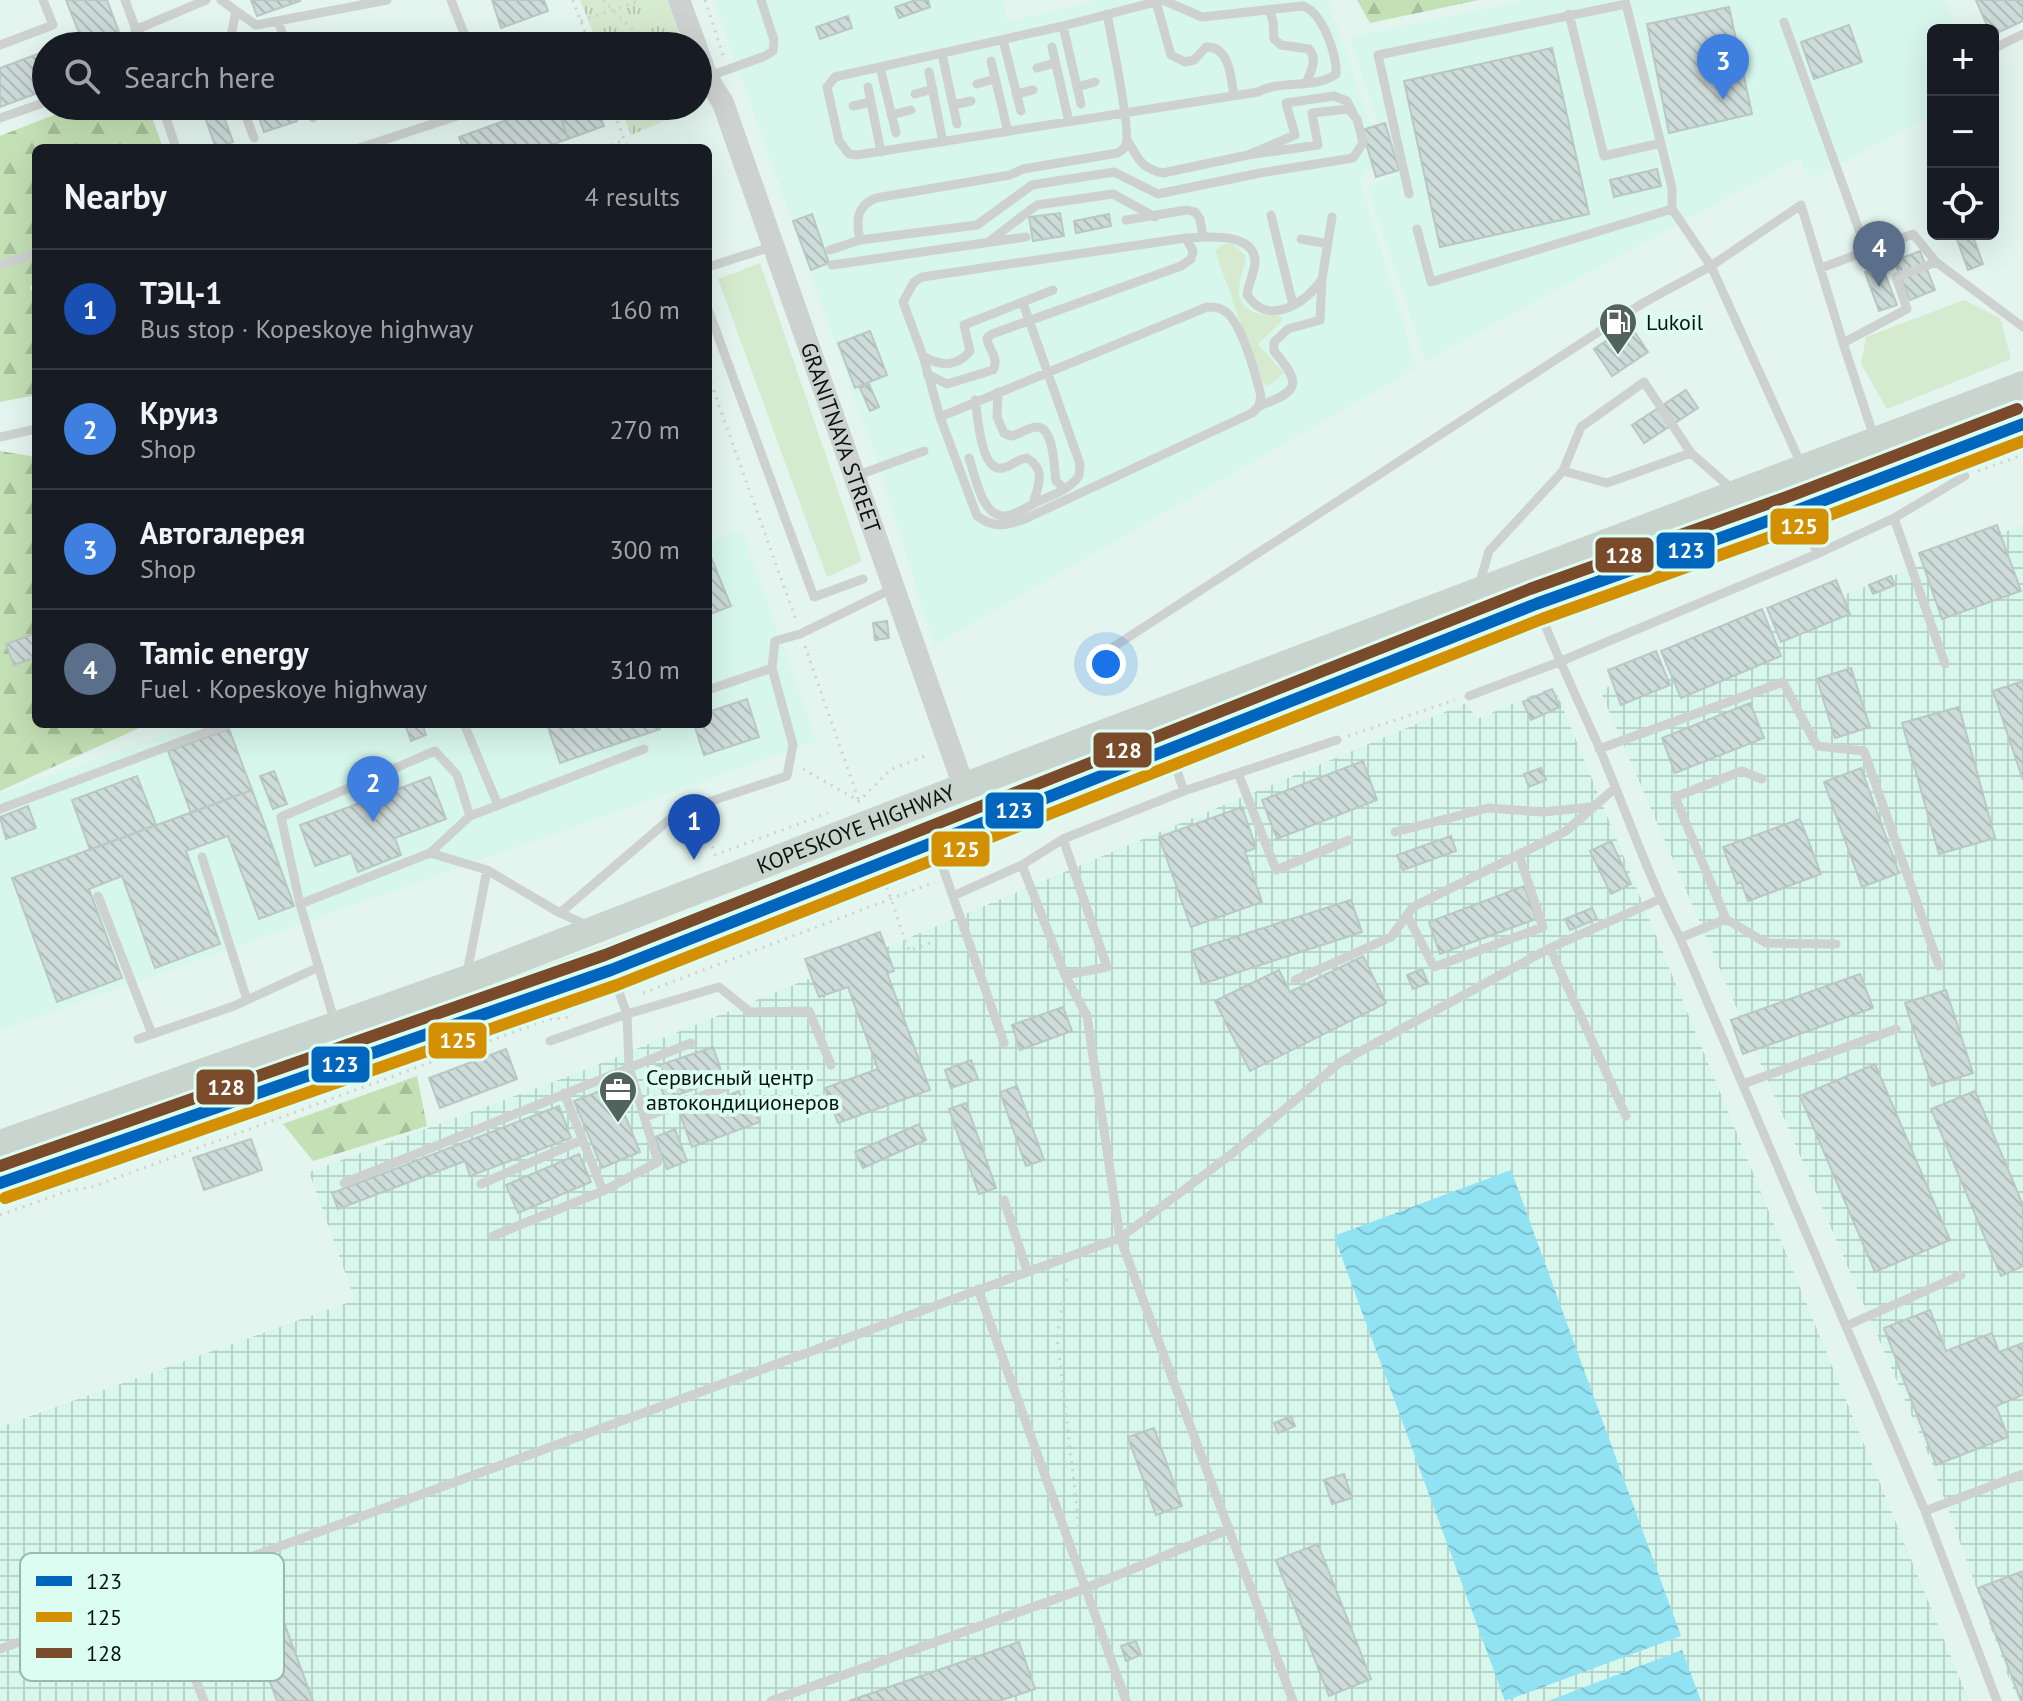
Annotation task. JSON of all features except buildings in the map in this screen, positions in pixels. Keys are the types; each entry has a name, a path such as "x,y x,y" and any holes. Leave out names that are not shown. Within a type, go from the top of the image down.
{"main road":[{"name":"KOPESKOYE HIGHWAY","path":"0,1144 465,980 2023,385"},
{"name":"KOPESKOYE HIGHWAY","path":"0,1183 611,970 1536,604 1801,509 2023,424"},
{"name":"GRANITNAYA STREET","path":"964,787 977,824"}],"street":[{"path":"679,0 691,32"},
{"name":"GRANITNAYA STREET","path":"712,85 723,103 964,787"}],"lane":[{"path":"34,32 53,25 43,0"},
{"path":"125,0 135,30 206,0"},
{"path":"221,0 256,25 387,0"},
{"path":"451,0 464,32"},
{"path":"712,75 773,51 774,40 762,0"},
{"path":"1168,1 1202,17 1303,6 1318,16 1337,64 1336,74 1326,81 1267,87 1258,92 881,152 857,155 849,154 842,148 827,87 835,77 1156,2 1168,1"},
{"path":"1156,2 1171,55 1185,62 1194,60 1206,47 1214,47 1226,58 1234,96"},
{"path":"1409,194 1378,55 1626,4 1672,188 1672,209 1711,266 1803,469"},
{"path":"1269,10 1274,39 1281,45 1309,49 1314,54 1314,64 1306,83"},
{"path":"232,32 236,11"},
{"path":"1107,14 1128,141 1140,164 1150,170 1163,173 1248,155 1318,145 1312,113 1348,109 1357,119"},
{"path":"1569,14 1604,156 1661,143"},
{"path":"278,21 282,32"},
{"path":"1784,22 1867,252"},
{"path":"1063,26 1081,104"},
{"path":"0,45 32,33"},
{"path":"1999,46 2023,34"},
{"path":"1003,40 1021,111"},
{"path":"1052,47 1069,122"},
{"path":"942,54 957,124"},
{"path":"991,61 1008,132"},
{"path":"1037,68 1055,63"},
{"path":"880,67 896,133"},
{"path":"929,72 943,142"},
{"path":"977,84 995,79"},
{"path":"1077,87 1095,82"},
{"path":"868,87 881,152"},
{"path":"915,94 933,89"},
{"path":"1016,94 1033,90"},
{"path":"830,250 860,240 977,225 1032,185 1114,172 1158,194 1353,158 1363,143 1357,119 1347,101 1334,96 1286,103 1295,135 1248,155"},
{"path":"953,105 971,101"},
{"path":"853,106 871,102"},
{"path":"0,118 32,107"},
{"path":"891,115 911,110"},
{"path":"167,120 175,144"},
{"path":"247,120 254,138"},
{"path":"371,144 445,120"},
{"path":"860,240 857,220 865,202 1118,153 1128,141"},
{"path":"988,243 1037,205 1113,194 1155,217"},
{"path":"1101,655 1643,303 1711,266 1801,205 1875,441"},
{"path":"1417,229 1431,282 1672,209"},
{"path":"1126,220 1187,210 1195,212 1200,219 1203,237"},
{"path":"1271,215 1293,305"},
{"path":"1322,279 1312,294 1293,305 1275,312 1263,310 1253,304 1247,294 1255,261 1253,252 1246,244 1233,239 1203,237 922,277 914,282 903,302 923,356 940,417 977,516 1001,527 1027,518 1252,413 1259,406 1277,400 1287,392 1294,375 1272,347 1288,329 1320,320 1322,279 1332,217"},
{"path":"1821,268 1913,234 1936,262 2023,327"},
{"path":"832,265 1026,237"},
{"path":"927,374 947,384 993,370 995,361 987,338 992,334 1181,266 1191,259 1193,251 1186,238"},
{"path":"1301,239 1328,244"},
{"path":"712,266 774,246"},
{"path":"0,265 32,254"},
{"path":"1843,343 1907,309 1896,277 1936,262"},
{"path":"923,356 946,365 965,357 970,351 964,325 970,320 1053,290"},
{"path":"969,458 984,501 992,511 1002,516 1065,489 1079,476 1080,464 1023,303"},
{"path":"940,417 1207,307 1218,307 1228,313 1236,324 1258,385 1261,396 1259,406"},
{"path":"712,320 814,597 863,579"},
{"path":"1478,592 1489,551 1563,471 1581,427 1644,382 1691,453 1737,494"},
{"path":"998,392 997,417 1004,433 1011,436 1035,426 1043,429 1050,437 1056,481 1065,489"},
{"path":"975,400 982,445 988,461 996,468 1004,468 1027,458 1039,468 1041,476 1033,504"},
{"path":"0,437 32,430"},
{"path":"855,477 924,451"},
{"path":"1563,471 1607,483 1691,453"},
{"path":"1469,696 1559,662 1817,554 1894,518 1965,476"},
{"path":"1801,509 1817,554"},
{"path":"1894,518 1945,664"},
{"path":"560,913 678,812 787,776 793,745 772,668 775,641 800,634 894,588"},
{"path":"1536,604 1925,1511 1997,1701"},
{"path":"712,689 772,668"},
{"path":"1599,749 1783,682 1817,746 1864,751 1939,966"},
{"path":"0,809 217,728"},
{"path":"466,728 498,805"},
{"path":"953,896 1022,865 1063,839 1184,791 1337,740"},
{"path":"1169,748 1184,791"},
{"path":"300,904 430,853 470,816 644,749"},
{"path":"336,1026 300,904 281,817 435,751 457,775 470,816"},
{"path":"1762,779 1742,771 1675,797 1726,919 1766,943 1836,944"},
{"path":"1238,773 1276,870 1349,840"},
{"path":"1295,980 1391,937 1413,907 1566,831 1614,789"},
{"path":"1395,832 1488,808 1543,812 1591,807"},
{"path":"1063,839 1107,967 1065,975"},
{"path":"933,842 1004,1043"},
{"path":"430,853 487,870 560,913 598,930"},
{"path":"1407,915 1434,967 1543,927 1519,855"},
{"path":"202,857 247,1000"},
{"path":"1022,865 1065,975 1087,1016 1120,1238 1293,1701"},
{"path":"465,980 487,870"},
{"path":"98,896 152,1034"},
{"path":"261,1553 1120,1238 1233,1153 1339,1063 1550,948 1660,899"},
{"path":"1680,938 1726,919"},
{"path":"1550,948 1626,1116"},
{"path":"138,1039 247,1000 319,967"},
{"path":"493,1236 603,1191 658,1162 629,1067 627,1014 611,970"},
{"path":"550,1041 719,987 750,1012 809,1011 831,1065"},
{"path":"1743,1084 1896,1029"},
{"path":"344,1183 691,1043"},
{"path":"645,1117 726,1087"},
{"path":"564,1093 603,1191"},
{"path":"481,1184 582,1140"},
{"path":"1004,1200 1027,1271"},
{"path":"1846,1326 1961,1275"},
{"path":"978,1289 1126,1701"},
{"path":"1925,1511 2023,1474"},
{"path":"771,1701 1086,1588 1230,1529"},
{"path":"0,1649 20,1642"},
{"path":"196,1681 204,1701"}],"path":[{"path":"573,0 585,32"},
{"path":"603,0 635,32"},
{"path":"581,21 642,0"},
{"path":"617,120 626,144"},
{"path":"614,144 624,140"},
{"path":"712,386 859,801"},
{"path":"1965,476 2023,455"},
{"path":"1337,740 1469,696"},
{"path":"790,761 859,801"},
{"path":"845,806 859,801"},
{"path":"699,805 715,855 830,812"},
{"path":"878,865 909,951 940,939"},
{"path":"622,1001 946,878"},
{"path":"0,1215 71,1190 89,1188 546,1020 580,1014"},
{"path":"1070,1256 1057,1337 1079,1525"}],"shaded area":[{"path":"713,0 1003,0 1008,21 1098,0 1328,0 1385,166 1368,170 1360,180 1417,368 934,646 876,458"},
{"path":"1526,0 1945,0 1954,24 1927,24 1927,118 1815,178 1802,167 1801,158 1425,362 1367,186 1394,175 1349,37"},
{"path":"2023,525 2023,1701 2017,1701 1929,1456 1600,690"},
{"path":"742,530 817,741 0,1031 0,793 184,728 712,728 712,541"},
{"path":"1554,686 1969,1701 0,1701 0,1427 355,1300 309,1172 577,1073 894,944 1466,703 1477,719"}],"green space":[{"path":"580,0 667,0 679,32 593,32"},
{"path":"1357,0 1479,0 1370,23"},
{"path":"41,120 153,120 162,144 32,144 32,396 0,402 0,136"},
{"path":"625,120 667,120 631,135"},
{"path":"1224,244 1233,244 1246,256 1239,288 1242,302 1256,313 1282,317 1281,322 1258,344 1284,373 1268,386 1262,383 1215,251"},
{"path":"760,263 862,561 827,577 718,279"},
{"path":"1964,300 2000,318 2011,359 1887,409 1861,364 1866,337"},
{"path":"0,451 32,456 32,728 139,728 0,791"},
{"path":"862,846 864,852 689,924 0,1167 0,1158 686,916"},
{"path":"417,1076 427,1126 313,1161 283,1124"}],"water":[{"path":"1511,1170 1681,1636 1505,1701 1334,1236"},
{"path":"1682,1650 1701,1701 1548,1701"}],"transit line":[{"name":"128","path":"0,1166 605,955 1530,589 1795,494 2017,409"},
{"name":"123","path":"0,1183 611,970 1536,604 1801,509 2023,424"},
{"name":"125","path":"5,1198 617,985 1542,619 1806,524 2023,441"}],"place":[{"name":"Автогалерея","path":"1723,100"},
{"name":"Tamic energy","path":"1879,287"},
{"name":"Lukoil","path":"1618,356"},
{"name":"Круиз","path":"373,822"},
{"name":"ТЭЦ-1","path":"694,860"},
{"name":"Сервисный центр автокондиционеров","path":"618,1124"}]}
